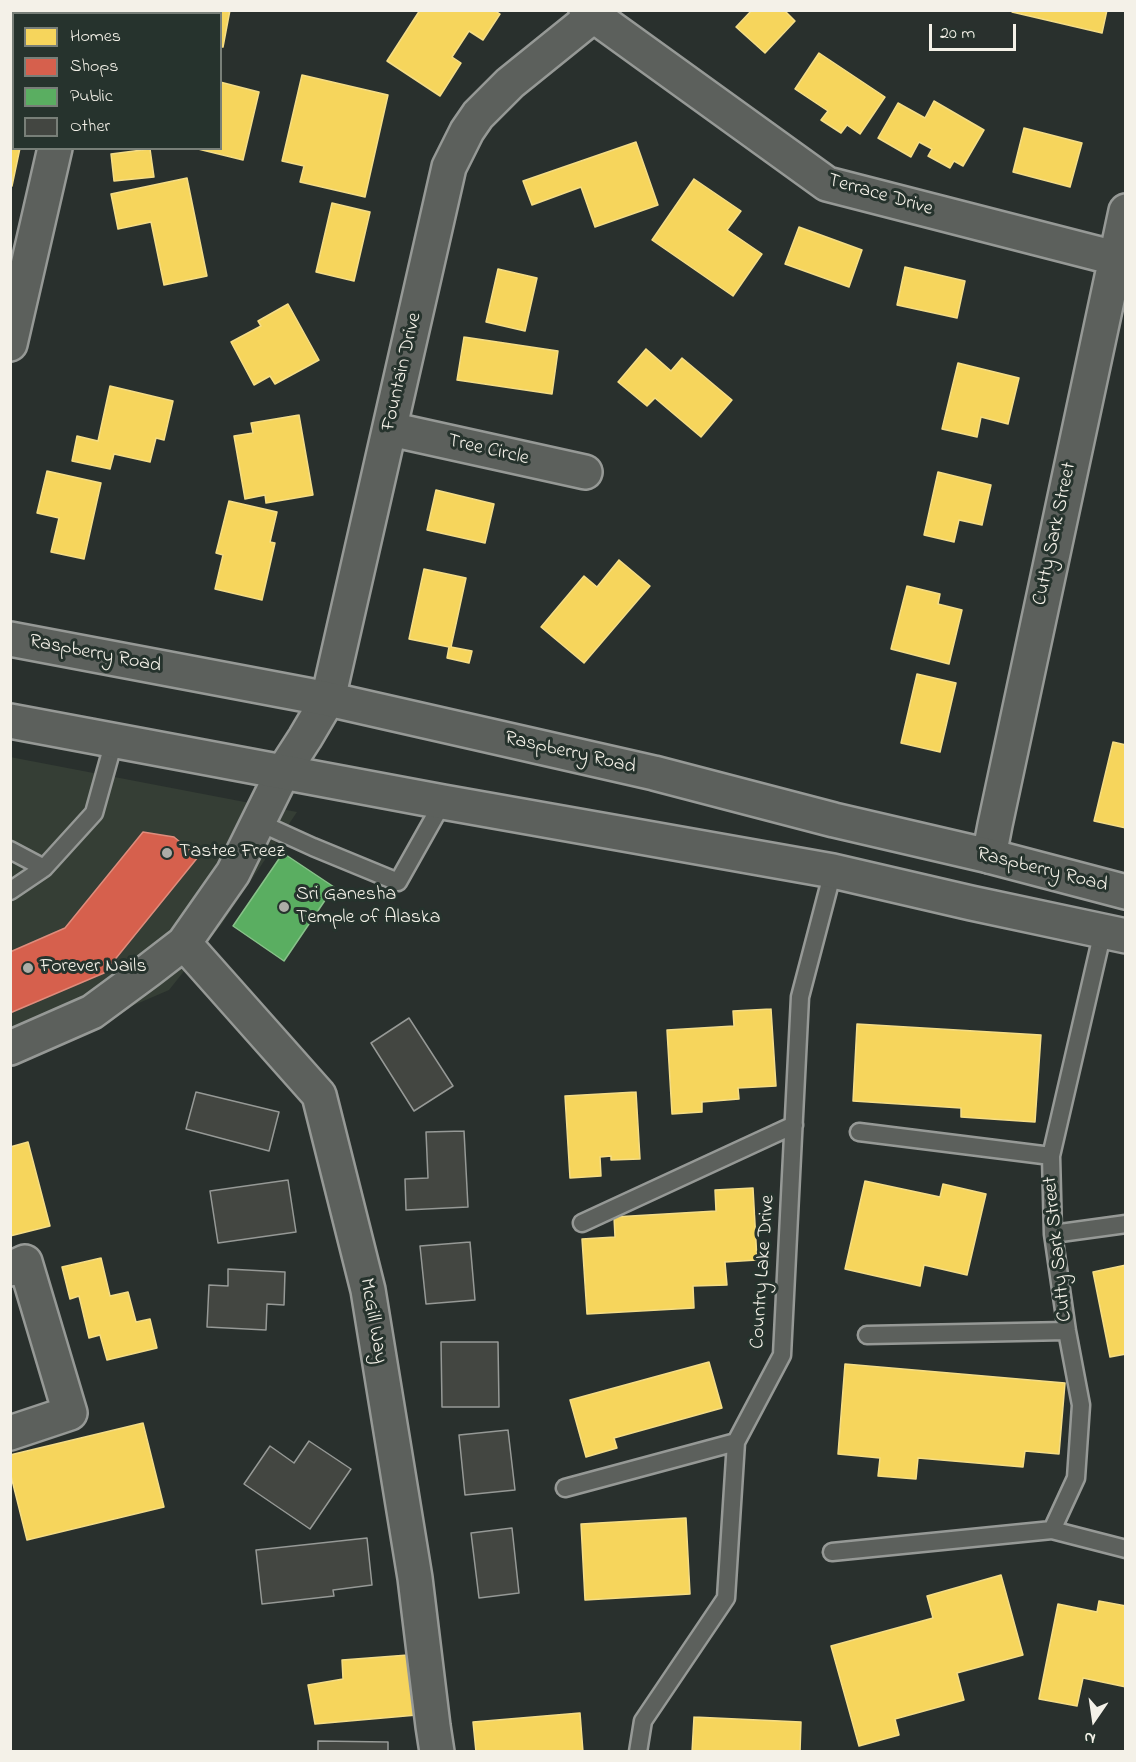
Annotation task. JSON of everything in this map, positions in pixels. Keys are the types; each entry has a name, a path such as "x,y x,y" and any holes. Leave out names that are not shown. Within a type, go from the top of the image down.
{"street":[{"name":"Terrace Drive","path":"590,13 827,184 1115,258"},
{"name":"Fountain Drive","path":"283,772 327,699 449,167 466,131 478,115 590,13"},
{"path":"10,344 55,150"},
{"name":"Cutty Sark Street","path":"989,856 1125,211"},
{"name":"Tree Circle","path":"390,429 585,472"},
{"name":"Raspberry Road","path":"10,639 327,699 654,773 1125,892"},
{"path":"10,721 443,802 833,871 1114,934"},
{"path":"10,1048 92,1012 184,943 233,873 283,772"},
{"name":"McGill Way","path":"184,943 319,1095 368,1290 415,1578 437,1752"},
{"path":"10,1269 25,1262 70,1413 10,1433"}],"lane":[{"path":"10,891 44,868 94,813 114,741"},
{"path":"258,822 398,882 443,802"},
{"path":"10,850 44,868"},
{"name":"Country Lake Drive","path":"639,1752 644,1721 726,1598 736,1442 782,1355 800,997 833,871"},
{"name":"Cutty Sark Street","path":"1052,1530 1076,1478 1081,1405 1067,1331 1053,1234 1051,1156 1114,934"},
{"path":"582,1223 794,1125"},
{"path":"860,1132 1051,1156"},
{"path":"1053,1234 1125,1224"},
{"path":"867,1335 1067,1331"},
{"path":"565,1488 736,1442"},
{"path":"832,1552 1052,1530 1125,1549"}],"shaded area":[{"path":"10,757 297,812 221,925 169,990 11,1058"}],"building: Homes":[{"path":"190,10 230,10 223,47 222,12 190,12"},
{"path":"420,10 494,10 500,14 483,40 469,31 452,57 461,63 440,96 387,61"},
{"path":"752,10 784,10 795,21 765,53 736,27"},
{"path":"1013,10 1107,10 1102,33 1012,12"},
{"path":"819,53 885,97 860,134 847,125 841,133 821,120 828,111 795,89"},
{"path":"302,75 388,95 365,197 300,182 304,166 282,161"},
{"path":"222,83 259,92 243,160 202,150 222,150"},
{"path":"934,101 984,130 963,166 954,161 950,168 928,156 932,149 919,142 911,157 878,138 898,103 925,118"},
{"path":"1024,128 1082,143 1070,187 1013,172"},
{"path":"10,135 12,135 12,150 20,150 12,186"},
{"path":"636,142 658,205 595,227 581,187 532,205 523,181"},
{"path":"150,150 154,177 114,181 111,154"},
{"path":"187,178 207,276 164,285 151,222 118,229 111,194"},
{"path":"694,179 741,211 727,230 762,254 733,296 652,240"},
{"path":"332,203 370,212 354,281 316,272"},
{"path":"799,227 862,250 849,287 785,264"},
{"path":"905,267 965,281 957,318 897,305"},
{"path":"498,269 537,278 525,331 486,322"},
{"path":"288,304 319,360 275,384 270,376 254,385 231,342 261,326 258,321"},
{"path":"464,337 558,351 552,394 457,380"},
{"path":"646,349 671,371 682,358 732,400 701,437 655,398 647,406 618,382"},
{"path":"958,363 1019,378 1008,424 981,417 977,437 942,429"},
{"path":"110,386 173,401 164,440 156,438 150,462 114,454 110,469 72,461 77,436 98,441"},
{"path":"299,415 313,495 266,503 265,495 245,499 234,436 253,433 251,423"},
{"path":"47,471 101,483 84,559 51,552 59,518 37,513"},
{"path":"938,472 991,485 982,525 959,520 954,542 924,535"},
{"path":"436,490 494,504 485,543 427,530"},
{"path":"229,501 277,512 270,542 275,543 262,600 215,589 223,555 216,553"},
{"path":"619,560 650,586 584,663 541,627 584,576 597,587"},
{"path":"424,569 466,578 451,647 472,651 469,663 447,658 449,647 409,639"},
{"path":"907,586 940,594 938,604 962,610 949,664 891,649"},
{"path":"917,674 956,683 940,752 901,743"},
{"path":"1113,742 1126,745 1126,828 1094,821"},
{"path":"771,1009 776,1086 738,1088 739,1099 702,1102 702,1112 672,1114 667,1030 734,1026 733,1011"},
{"path":"857,1024 1041,1035 1035,1122 961,1117 961,1108 853,1101"},
{"path":"636,1092 640,1159 611,1160 611,1156 600,1157 601,1176 570,1178 565,1096"},
{"path":"28,1142 50,1226 10,1236 10,1147"},
{"path":"865,1181 940,1197 943,1184 986,1194 967,1275 924,1265 920,1286 845,1269"},
{"path":"753,1188 757,1260 725,1262 727,1285 693,1286 694,1308 587,1314 582,1239 615,1237 614,1217 716,1211 715,1190"},
{"path":"101,1258 110,1296 128,1292 136,1322 150,1319 157,1348 107,1360 100,1335 89,1338 79,1296 70,1299 62,1267"},
{"path":"1126,1265 1126,1354 1110,1357 1093,1272"},
{"path":"709,1362 722,1408 614,1438 617,1448 586,1457 570,1400"},
{"path":"845,1364 1065,1383 1059,1454 1025,1451 1023,1467 918,1458 916,1479 878,1476 880,1458 838,1454"},
{"path":"143,1423 164,1507 27,1540 10,1472 10,1455"},
{"path":"686,1518 690,1594 585,1600 581,1524"},
{"path":"1001,1575 1023,1655 957,1673 964,1700 895,1719 899,1735 859,1746 831,1646 933,1618 927,1596"},
{"path":"1099,1601 1126,1606 1126,1687 1083,1678 1077,1706 1039,1699 1058,1604 1097,1612"},
{"path":"408,1655 417,1715 315,1724 308,1685 343,1679 342,1660"},
{"path":"580,1713 583,1752 476,1752 473,1722"},
{"path":"694,1717 801,1722 800,1752 692,1752"}],"building: Shops":[{"path":"143,832 174,837 198,857 104,973 10,1013 10,952 65,928"}],"building: Public":[{"name":"Sri Ganesha Temple of Alaska","path":"283,853 334,887 284,961 233,926"}],"building: Other":[{"path":"409,1018 453,1086 414,1111 371,1043"},
{"path":"196,1092 279,1112 269,1151 186,1129"},
{"path":"464,1131 468,1207 406,1210 405,1179 428,1178 426,1132"},
{"path":"288,1180 296,1232 218,1243 210,1191"},
{"path":"470,1242 475,1300 426,1304 420,1246"},
{"path":"228,1269 285,1272 284,1305 267,1304 266,1330 207,1327 209,1285 228,1286"},
{"path":"441,1342 498,1342 499,1407 442,1407"},
{"path":"508,1430 515,1490 465,1495 459,1435"},
{"path":"309,1441 351,1469 310,1529 244,1484 270,1446 294,1463"},
{"path":"512,1528 519,1593 479,1598 471,1533"},
{"path":"367,1538 372,1585 333,1590 334,1596 262,1604 256,1550"},
{"path":"318,1741 388,1742 388,1752 318,1752"}],"place":[{"name":"Tastee Freez","path":"167,853"},
{"name":"Sri Ganesha Temple of Alaska","path":"284,907"},
{"name":"Forever Nails","path":"28,968"}]}
